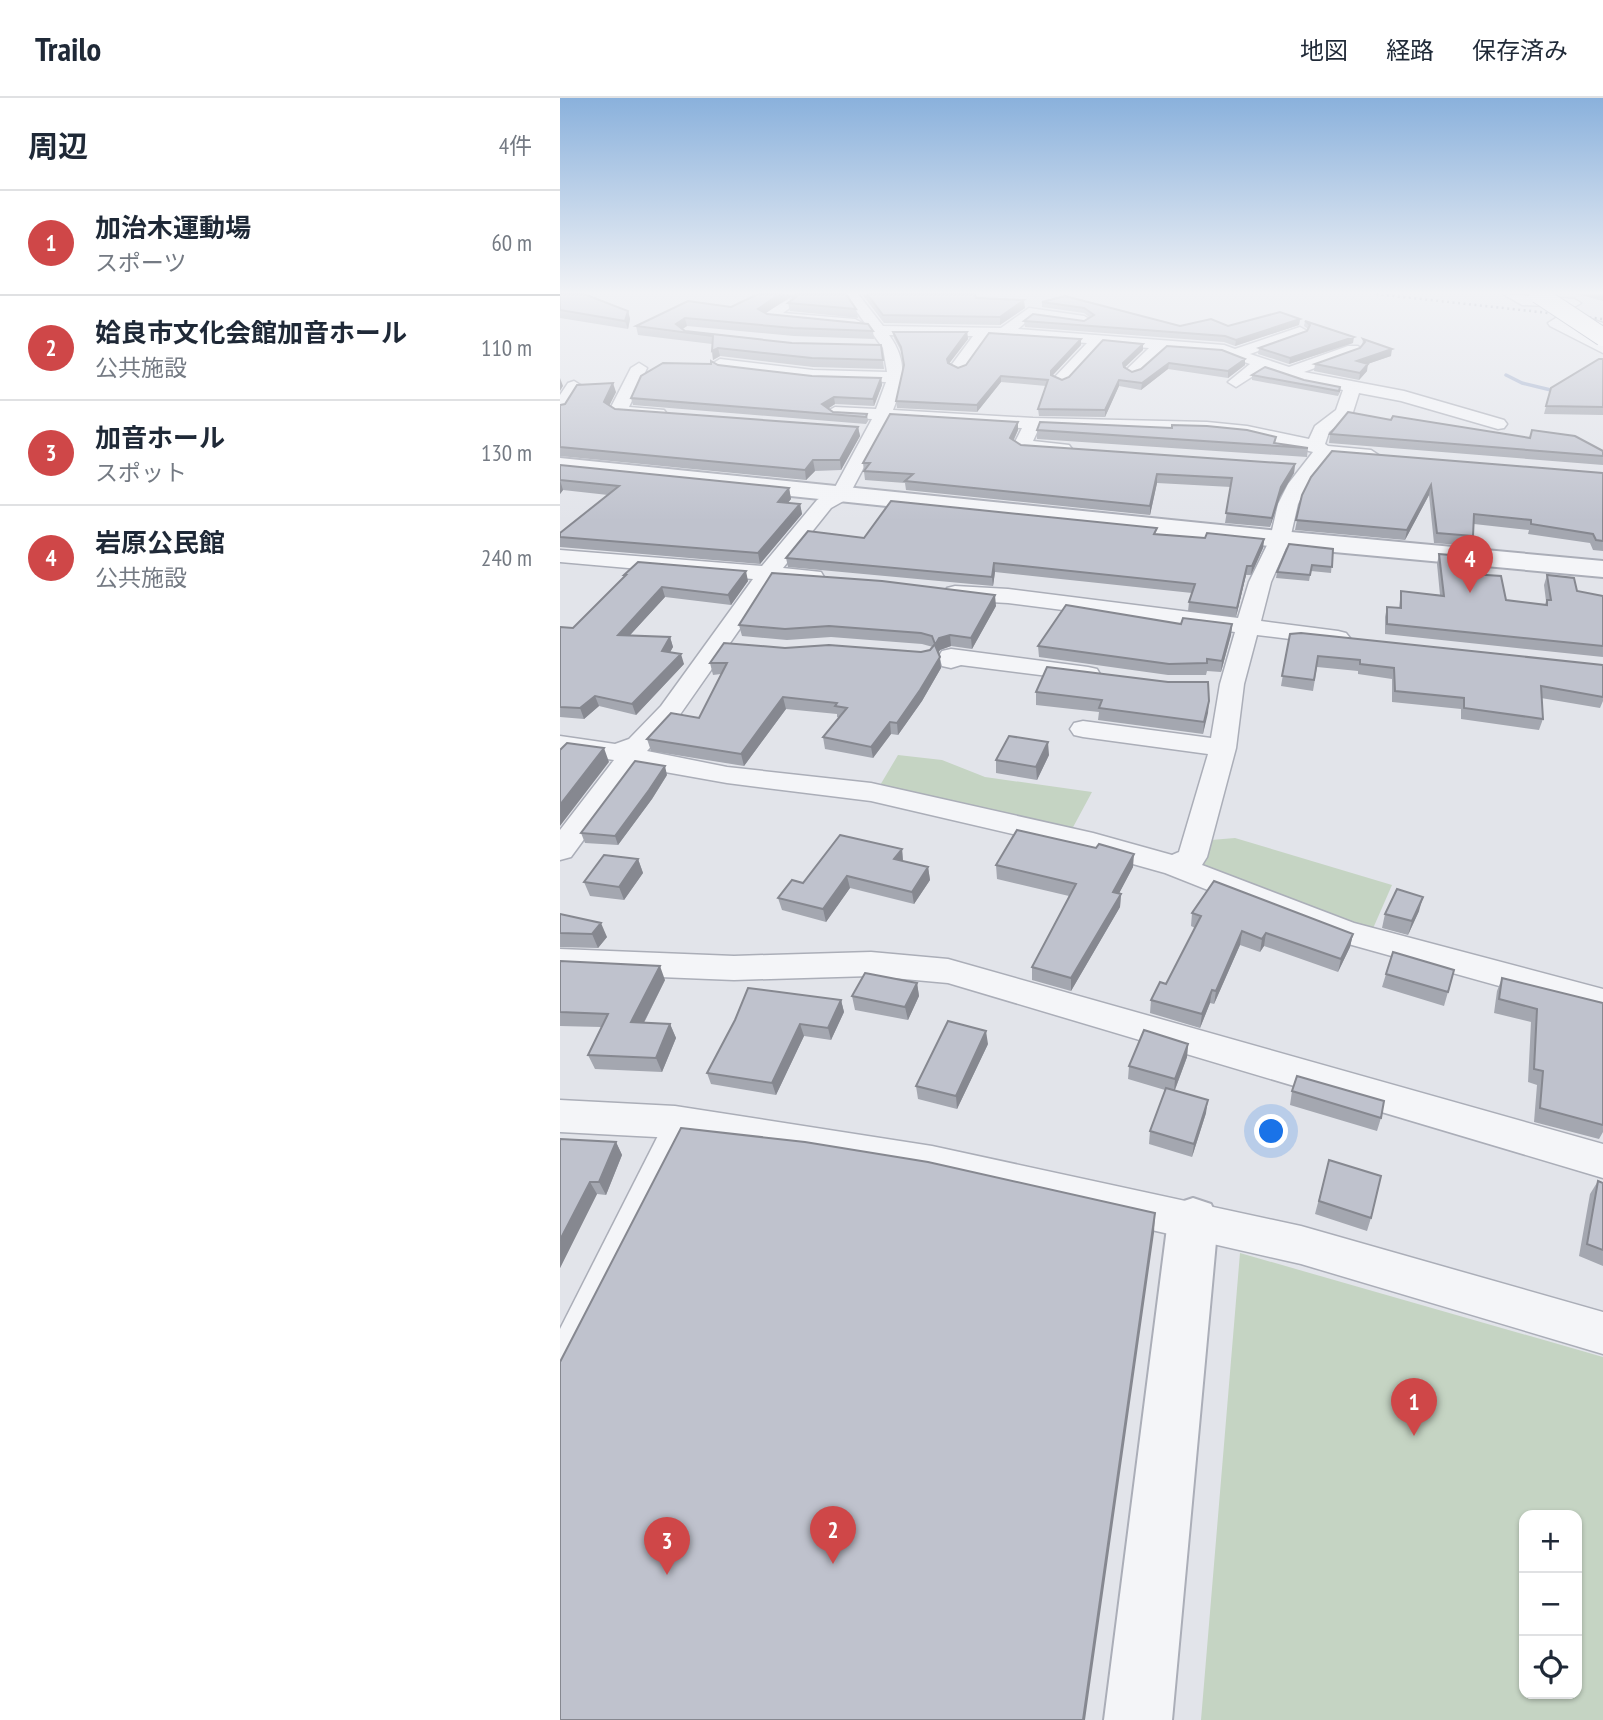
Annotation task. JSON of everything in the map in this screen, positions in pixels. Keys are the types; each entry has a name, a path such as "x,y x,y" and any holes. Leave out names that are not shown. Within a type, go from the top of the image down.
{"street":[{"path":"638,370 618,411 678,416"},
{"path":"764,370 813,376 897,377"},
{"path":"560,850 627,762 630,751 670,711 768,575 824,504 840,495 881,414 897,377 896,370"},
{"path":"1060,379 1069,370"},
{"path":"1236,382 1253,370"},
{"path":"1282,370 1352,388 1404,396 1498,424"},
{"path":"1289,372 1295,370"},
{"path":"560,408 574,386"},
{"path":"1176,866 1192,858 1223,748 1219,684 1246,628 1260,582 1280,539 1287,504 1317,455 1321,430 1344,412 1352,388"},
{"path":"873,431 823,428 837,408 881,414 1033,423 1206,427 1247,431 1317,455 1390,457"},
{"path":"1033,423 1022,446 1077,450"},
{"path":"1290,465 1317,455"},
{"path":"560,465 631,470 840,495 1280,539 1603,569"},
{"path":"560,556 832,579"},
{"path":"933,590 1008,596 1354,640"},
{"path":"720,645 745,648"},
{"path":"951,661 951,656 1106,676"},
{"path":"1083,729 1223,748"},
{"path":"560,744 615,752 630,751 642,761 727,775 871,792 1080,840 1176,866 1345,932 1603,1002"},
{"path":"560,961 734,968 871,964 948,971 1603,1161"},
{"path":"560,1116 676,1122 932,1163 1301,1245 1603,1332"},
{"path":"1138,1720 1193,1220"}],"lane":[{"path":"560,1352 676,1122"}],"green space":[{"path":"898,755 942,760 985,777 1092,792 1071,831 879,787"},
{"path":"1235,838 1392,885 1371,933 1200,865 1211,840"},
{"path":"1240,1253 1603,1357 1603,1720 1201,1720"}],"building":[{"path":"652,370 758,370 812,376 881,378 873,399 834,397 822,404 833,412 867,414 866,417 631,398 641,376"},
{"path":"903,370 1052,370 1051,375 1062,380 1076,370 1128,370 1132,372 1160,370 1142,383 1119,380 1105,410 1038,409 1048,380 1001,376 977,405 896,401"},
{"path":"1261,370 1273,370 1304,380 1340,387 1339,391 1252,375"},
{"path":"1343,370 1363,370 1360,373"},
{"path":"1581,370 1603,370 1603,407 1546,406 1551,388"},
{"path":"613,383 604,402 615,409 858,427 840,460 813,460 805,470 560,447 560,405 565,404 577,385"},
{"path":"1348,412 1391,420 1393,416 1530,438 1532,430 1575,436 1603,451 1603,456 1330,434"},
{"path":"890,414 1018,422 1010,438 1021,445 1295,464 1281,487 1272,518 1226,513 1232,478 1157,474 1150,506 905,481 913,474 864,471 870,463 863,463"},
{"path":"1040,422 1172,428 1172,425 1207,426 1247,430 1276,437 1274,443 1308,448 1037,430"},
{"path":"1332,451 1603,473 1603,541 1596,540 1593,534 1531,524 1531,520 1474,514 1473,536 1437,533 1431,485 1407,530 1296,520 1302,495 1311,477"},
{"path":"560,465 789,488 778,502 800,504 758,553 560,537 560,533 619,486 560,480"},
{"path":"891,501 1157,528 1154,534 1205,538 1207,533 1264,539 1252,566 1247,566 1237,608 1189,602 1195,584 994,563 992,577 786,558 808,531 864,538"},
{"path":"1289,544 1333,549 1332,567 1312,565 1310,575 1277,572"},
{"path":"1439,554 1473,557 1472,574 1501,576 1506,600 1547,605 1547,600 1551,600 1547,575 1574,578 1577,591 1603,596 1603,646 1387,624 1387,607 1401,608 1401,591 1444,596"},
{"path":"638,562 746,571 728,595 662,587 618,635 670,637 662,651 681,654 632,704 595,696 580,708 560,707 560,627 573,628"},
{"path":"772,573 882,581 995,595 971,638 950,635 939,638 935,645 940,657 920,690 897,723 890,722 871,747 823,737 847,708 835,706 837,703 783,697 741,754 647,739 671,713 699,718 727,663 710,663 724,643 785,648 829,645 921,652 930,650 935,644 932,636 921,633 829,626 785,629 739,625"},
{"path":"1066,605 1181,624 1183,618 1232,624 1222,661 1207,659 1207,663 1169,664 1038,646"},
{"path":"1290,634 1603,665 1603,697 1541,686 1543,719 1464,708 1464,698 1395,691 1394,668 1360,664 1360,660 1318,656 1314,680 1282,676"},
{"path":"1047,667 1168,682 1208,682 1209,701 1204,722 1099,708 1102,700 1036,692"},
{"path":"1009,736 1048,742 1036,767 996,760"},
{"path":"567,743 604,748 560,805 560,750"},
{"path":"635,761 665,766 615,836 581,833"},
{"path":"1017,830 1096,848 1099,844 1134,854 1113,892 1121,894 1071,978 1032,967 1076,884 996,865"},
{"path":"840,835 902,849 894,859 928,867 912,892 847,876 823,909 778,898 792,880 803,883"},
{"path":"604,855 638,859 619,887 584,882"},
{"path":"1214,881 1353,934 1341,959 1266,933 1262,939 1242,931 1216,991 1212,990 1202,1014 1151,1000 1160,982 1166,984 1201,916 1192,913"},
{"path":"1397,889 1423,897 1412,921 1385,914"},
{"path":"560,914 601,923 592,934 560,933"},
{"path":"1393,952 1454,970 1448,992 1386,974"},
{"path":"560,961 660,966 631,1022 670,1024 656,1058 588,1055 608,1014 560,1012"},
{"path":"865,973 917,983 905,1007 852,996"},
{"path":"1502,978 1603,1003 1603,1125 1540,1108 1543,1071 1534,1069 1537,1009 1499,999"},
{"path":"748,988 841,1000 828,1028 800,1024 772,1083 707,1073 735,1020"},
{"path":"948,1021 986,1031 956,1096 916,1086"},
{"path":"1144,1030 1188,1044 1175,1079 1129,1066"},
{"path":"1297,1076 1384,1101 1381,1118 1292,1091"},
{"path":"1166,1088 1208,1100 1194,1144 1150,1131"},
{"path":"681,1128 805,1142 928,1162 1155,1213 1083,1720 560,1720 560,1362"},
{"path":"560,1139 616,1142 599,1182 590,1182 560,1240"},
{"path":"1329,1160 1381,1176 1371,1218 1319,1201"},
{"path":"1598,1181 1603,1183 1603,1250 1587,1244"}],"waterway":[{"path":"1506,375 1522,383 1559,392"}],"place":[{"name":"岩原公民館","path":"1470,593"},
{"name":"加治木運動場","path":"1414,1436"},
{"name":"姶良市文化会館加音ホール","path":"833,1564"},
{"name":"加音ホール","path":"667,1575"}]}
